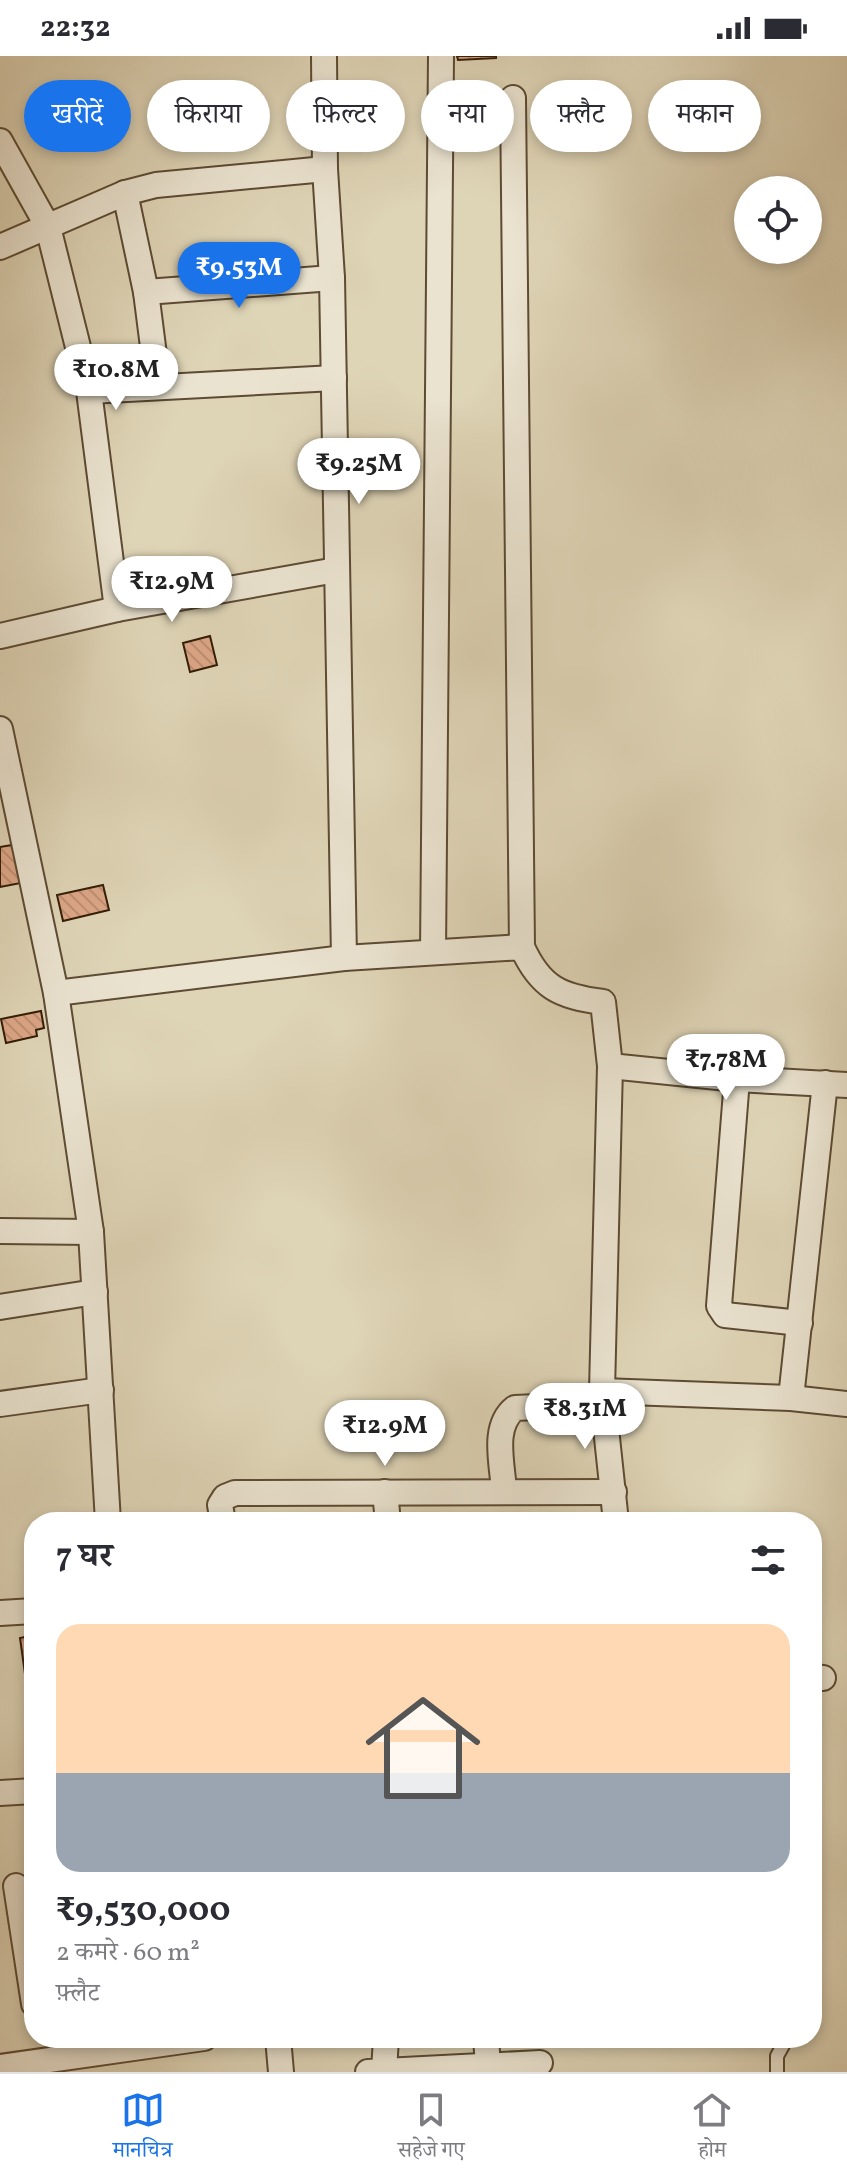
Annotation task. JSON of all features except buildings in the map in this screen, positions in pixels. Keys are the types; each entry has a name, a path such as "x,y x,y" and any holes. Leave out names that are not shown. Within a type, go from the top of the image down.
{"street":[{"path":"324,56 325,169 332,278 344,958"},
{"path":"433,952 441,56"},
{"path":"0,141 48,227 89,391 117,609"},
{"path":"514,152 522,947 532,968 547,986 580,999 603,1002 610,1066 603,1398 615,1512"},
{"path":"0,247 125,193 183,181 325,169"},
{"path":"125,193 146,292 158,386"},
{"path":"146,292 332,278"},
{"path":"89,391 334,378"},
{"path":"0,636 117,609 336,570"},
{"path":"0,729 56,993 91,1232 107,1512"},
{"path":"56,993 344,958 522,947"},
{"path":"610,1066 737,1079 836,1084 791,1398"},
{"path":"737,1079 719,1306 725,1315 800,1323"},
{"path":"0,1231 91,1232"},
{"path":"0,1307 95,1292"},
{"path":"0,1404 101,1390"},
{"path":"504,1492 500,1431 505,1416 515,1408 603,1398 791,1398 847,1404"},
{"path":"385,1492 387,1512"},
{"path":"221,1512 220,1505 225,1497 235,1493 614,1492"},
{"path":"0,1613 24,1612"},
{"path":"0,1793 24,1792"},
{"path":"17,1886 24,1935"},
{"path":"279,2048 281,2072"},
{"path":"384,2071 385,2048"},
{"path":"487,2048 488,2066"},
{"path":"0,2067 41,2049"},
{"path":"368,2072 540,2063"}],"lane":[{"path":"777,2072 777,2056 781,2048"}]}
